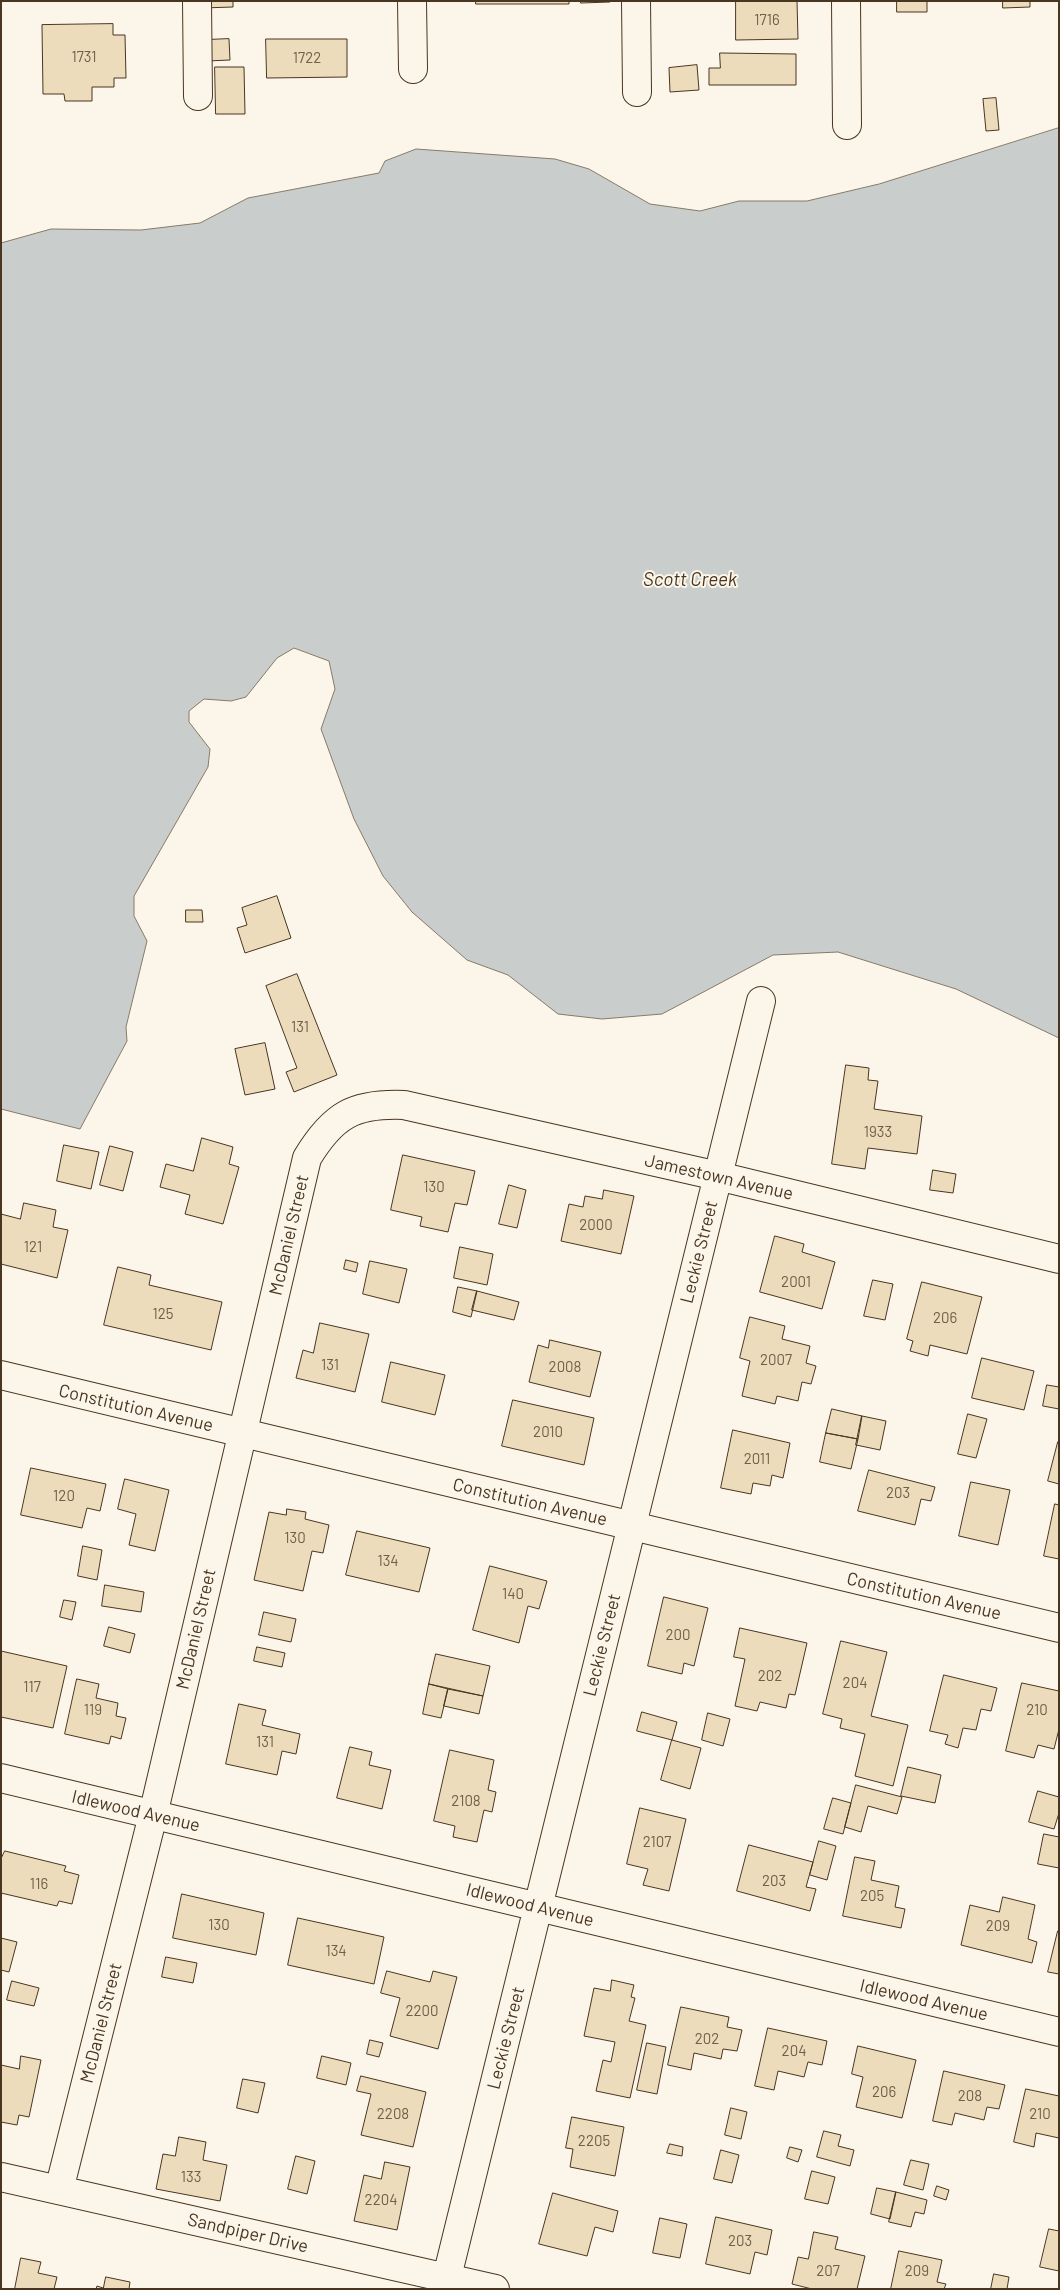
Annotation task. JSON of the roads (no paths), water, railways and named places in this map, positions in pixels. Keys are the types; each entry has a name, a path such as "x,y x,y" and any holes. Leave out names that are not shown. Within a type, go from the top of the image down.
{"street":[{"path":"197,1 198,96"},
{"path":"412,1 413,69"},
{"path":"636,1 637,92"},
{"path":"846,1 848,125"},
{"name":"Leckie Street","path":"445,2283 761,1001"},
{"name":"Jamestown Avenue","path":"378,1104 404,1105 718,1176 1059,1259"},
{"name":"McDaniel Street","path":"59,2190 153,1815 307,1158 321,1135 340,1118 354,1111 378,1104"},
{"name":"Constitution Avenue","path":"1,1375 1059,1628"},
{"name":"Idlewood Avenue","path":"1,1778 1059,2032"},
{"name":"Sandpiper Drive","path":"1,2177 445,2283 495,2289"}],"water":[{"name":"Scott Creek","path":"1059,128 1059,1038 956,989 838,952 773,955 662,1014 602,1019 558,1014 508,975 467,960 412,912 383,876 354,819 321,729 335,689 329,661 294,648 277,658 246,697 231,701 204,699 189,711 189,722 210,749 208,767 134,896 134,916 147,941 126,1027 127,1041 80,1129 1,1109 1,243 51,229 141,230 200,223 248,198 379,173 385,161 416,149 555,159 589,169 650,204 700,211 739,201 807,201 879,184"}]}
